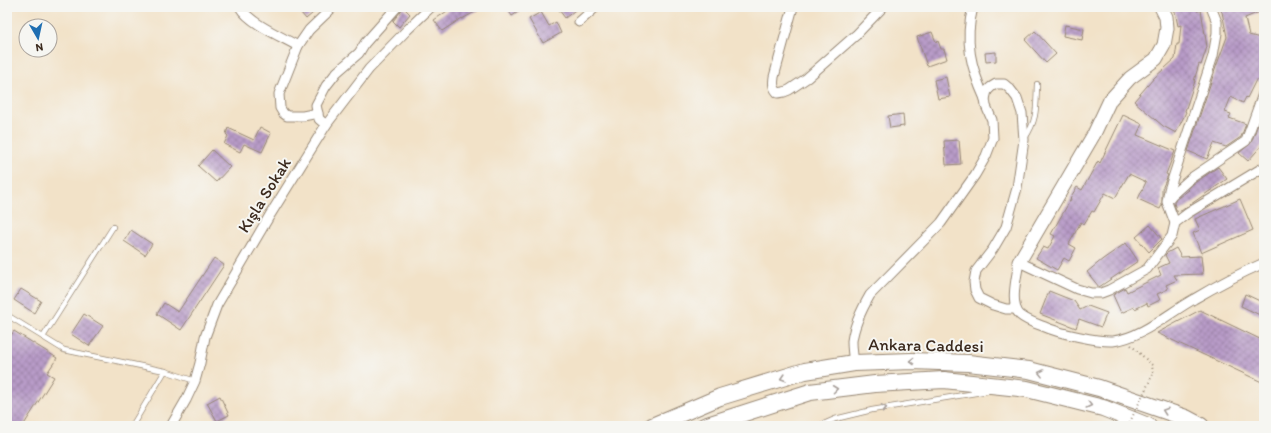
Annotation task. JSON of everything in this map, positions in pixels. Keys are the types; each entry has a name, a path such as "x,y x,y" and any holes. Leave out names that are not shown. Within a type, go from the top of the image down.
{"highway":[{"name":"Ankara Caddesi","path":"652,426 720,397 805,371 854,363 912,361 968,363 1029,370 1099,388 1186,418 1201,426"},
{"name":"Ankara Caddesi","path":"704,426 810,392 875,384 944,380 1027,389 1103,408 1148,426"}],"street":[{"path":"240,7 243,12 262,27 298,46"},
{"path":"318,113 302,116 287,116 280,108 279,94 298,46 309,30 333,7"},
{"path":"326,125 319,119 316,105 326,86 337,72 359,53 365,43 397,7"},
{"name":"Kışla Sokak","path":"171,426 195,381 200,363 204,337 217,305 270,215 326,125 369,69 431,7"},
{"path":"579,22 596,7"},
{"path":"793,7 774,77 773,84 775,90 778,92 789,90 807,78 856,35 881,8"},
{"path":"854,363 852,341 863,307 870,295 941,223 976,176 993,138 992,120 976,79 971,59 969,22 973,7"},
{"path":"1161,7 1166,17 1167,28 1164,45 1156,59 1130,78 1110,100 1094,134 1033,237 1019,262 1014,298 1016,309 1020,315 1051,330 1098,340 1112,341 1142,332 1194,299 1264,263"},
{"path":"1019,262 1077,289 1091,293 1101,293 1110,290 1147,269 1172,236 1175,222 1168,202 1169,190 1213,56 1217,22 1211,7"},
{"path":"985,99 987,91 996,84 1004,84 1010,89 1017,98 1022,114 1024,140 1017,188 1006,227 993,249 976,271 974,282 975,290 979,298 993,305 1006,309 1016,309"},
{"path":"1168,202 1172,195 1191,178 1246,141 1264,91"},
{"path":"1175,222 1264,167"}],"lane":[{"path":"1024,140 1031,130 1036,114 1037,84"},
{"path":"43,337 113,227"},
{"path":"7,315 64,350 165,372 195,381"},
{"path":"132,426 165,372"},
{"path":"820,426 835,419 872,410 1011,388"}],"path":[{"path":"1124,338 1152,365 1153,374 1128,426"}],"building":[{"path":"296,7 320,7 306,19"},
{"path":"403,7 410,14 399,27 393,21"},
{"path":"453,7 484,7 462,18 442,31 434,20"},
{"path":"506,7 526,7 512,16"},
{"path":"557,7 579,7 565,18"},
{"path":"1174,7 1196,7 1197,11 1201,10 1207,47 1201,65 1199,64 1185,111 1186,112 1176,133 1163,126 1134,101 1154,78 1175,59 1177,44 1179,44 1181,25 1178,26"},
{"path":"1217,7 1264,7 1264,10 1245,18 1249,35 1264,39 1264,82 1256,80 1243,103 1231,97 1225,112 1231,114 1229,118 1246,124 1241,137 1226,147 1214,143 1207,159 1188,151 1227,37 1222,12"},
{"path":"541,12 549,26 556,22 561,33 543,43 529,19"},
{"path":"1065,25 1084,29 1082,40 1063,36"},
{"path":"1035,31 1056,54 1046,63 1025,40"},
{"path":"932,32 936,42 938,41 941,49 944,49 947,59 927,66 917,37"},
{"path":"996,52 996,61 986,62 985,53"},
{"path":"946,77 950,97 938,99 934,80"},
{"path":"903,114 904,126 890,128 888,116"},
{"path":"1123,115 1142,124 1137,135 1175,151 1162,189 1162,205 1160,209 1138,199 1146,182 1129,174 1115,198 1105,193 1094,212 1092,211 1084,224 1081,222 1069,244 1076,248 1069,261 1064,258 1057,270 1036,258 1043,247 1048,249 1055,236 1051,234 1071,199 1070,198 1077,187 1082,190 1098,161 1100,163"},
{"path":"1264,115 1264,131 1261,135 1264,138 1264,143 1248,161 1239,153 1251,143 1260,119"},
{"path":"260,127 271,133 262,152 244,144 240,152 224,144 228,136 226,134 228,128 254,140"},
{"path":"959,140 961,164 946,165 944,141"},
{"path":"212,150 230,167 216,182 198,166"},
{"path":"1218,167 1227,179 1181,211 1176,210 1174,203 1176,199 1189,190 1188,189 1193,184"},
{"path":"1240,199 1253,230 1201,253 1193,233 1200,230 1195,219"},
{"path":"1150,225 1162,239 1149,252 1136,237"},
{"path":"131,230 152,244 145,255 124,241"},
{"path":"1126,243 1138,261 1099,287 1087,272"},
{"path":"1176,248 1181,257 1201,256 1203,274 1174,275 1177,280 1166,285 1168,289 1157,294 1160,300 1148,306 1147,303 1135,309 1134,307 1121,313 1113,295 1125,288 1127,292 1161,275 1158,268 1169,263 1165,255"},
{"path":"214,258 224,265 181,330 157,314 164,303 178,312"},
{"path":"21,289 41,301 34,313 14,300"},
{"path":"1049,291 1074,301 1080,310 1088,306 1107,313 1101,327 1079,319 1076,328 1040,314"},
{"path":"1245,294 1264,303 1264,317 1241,306"},
{"path":"1200,310 1264,341 1264,383 1157,333"},
{"path":"84,314 103,326 89,346 71,334"},
{"path":"14,331 57,358 47,373 54,377 23,426 7,426 7,341"},
{"path":"220,396 229,415 217,421 207,403"}]}
